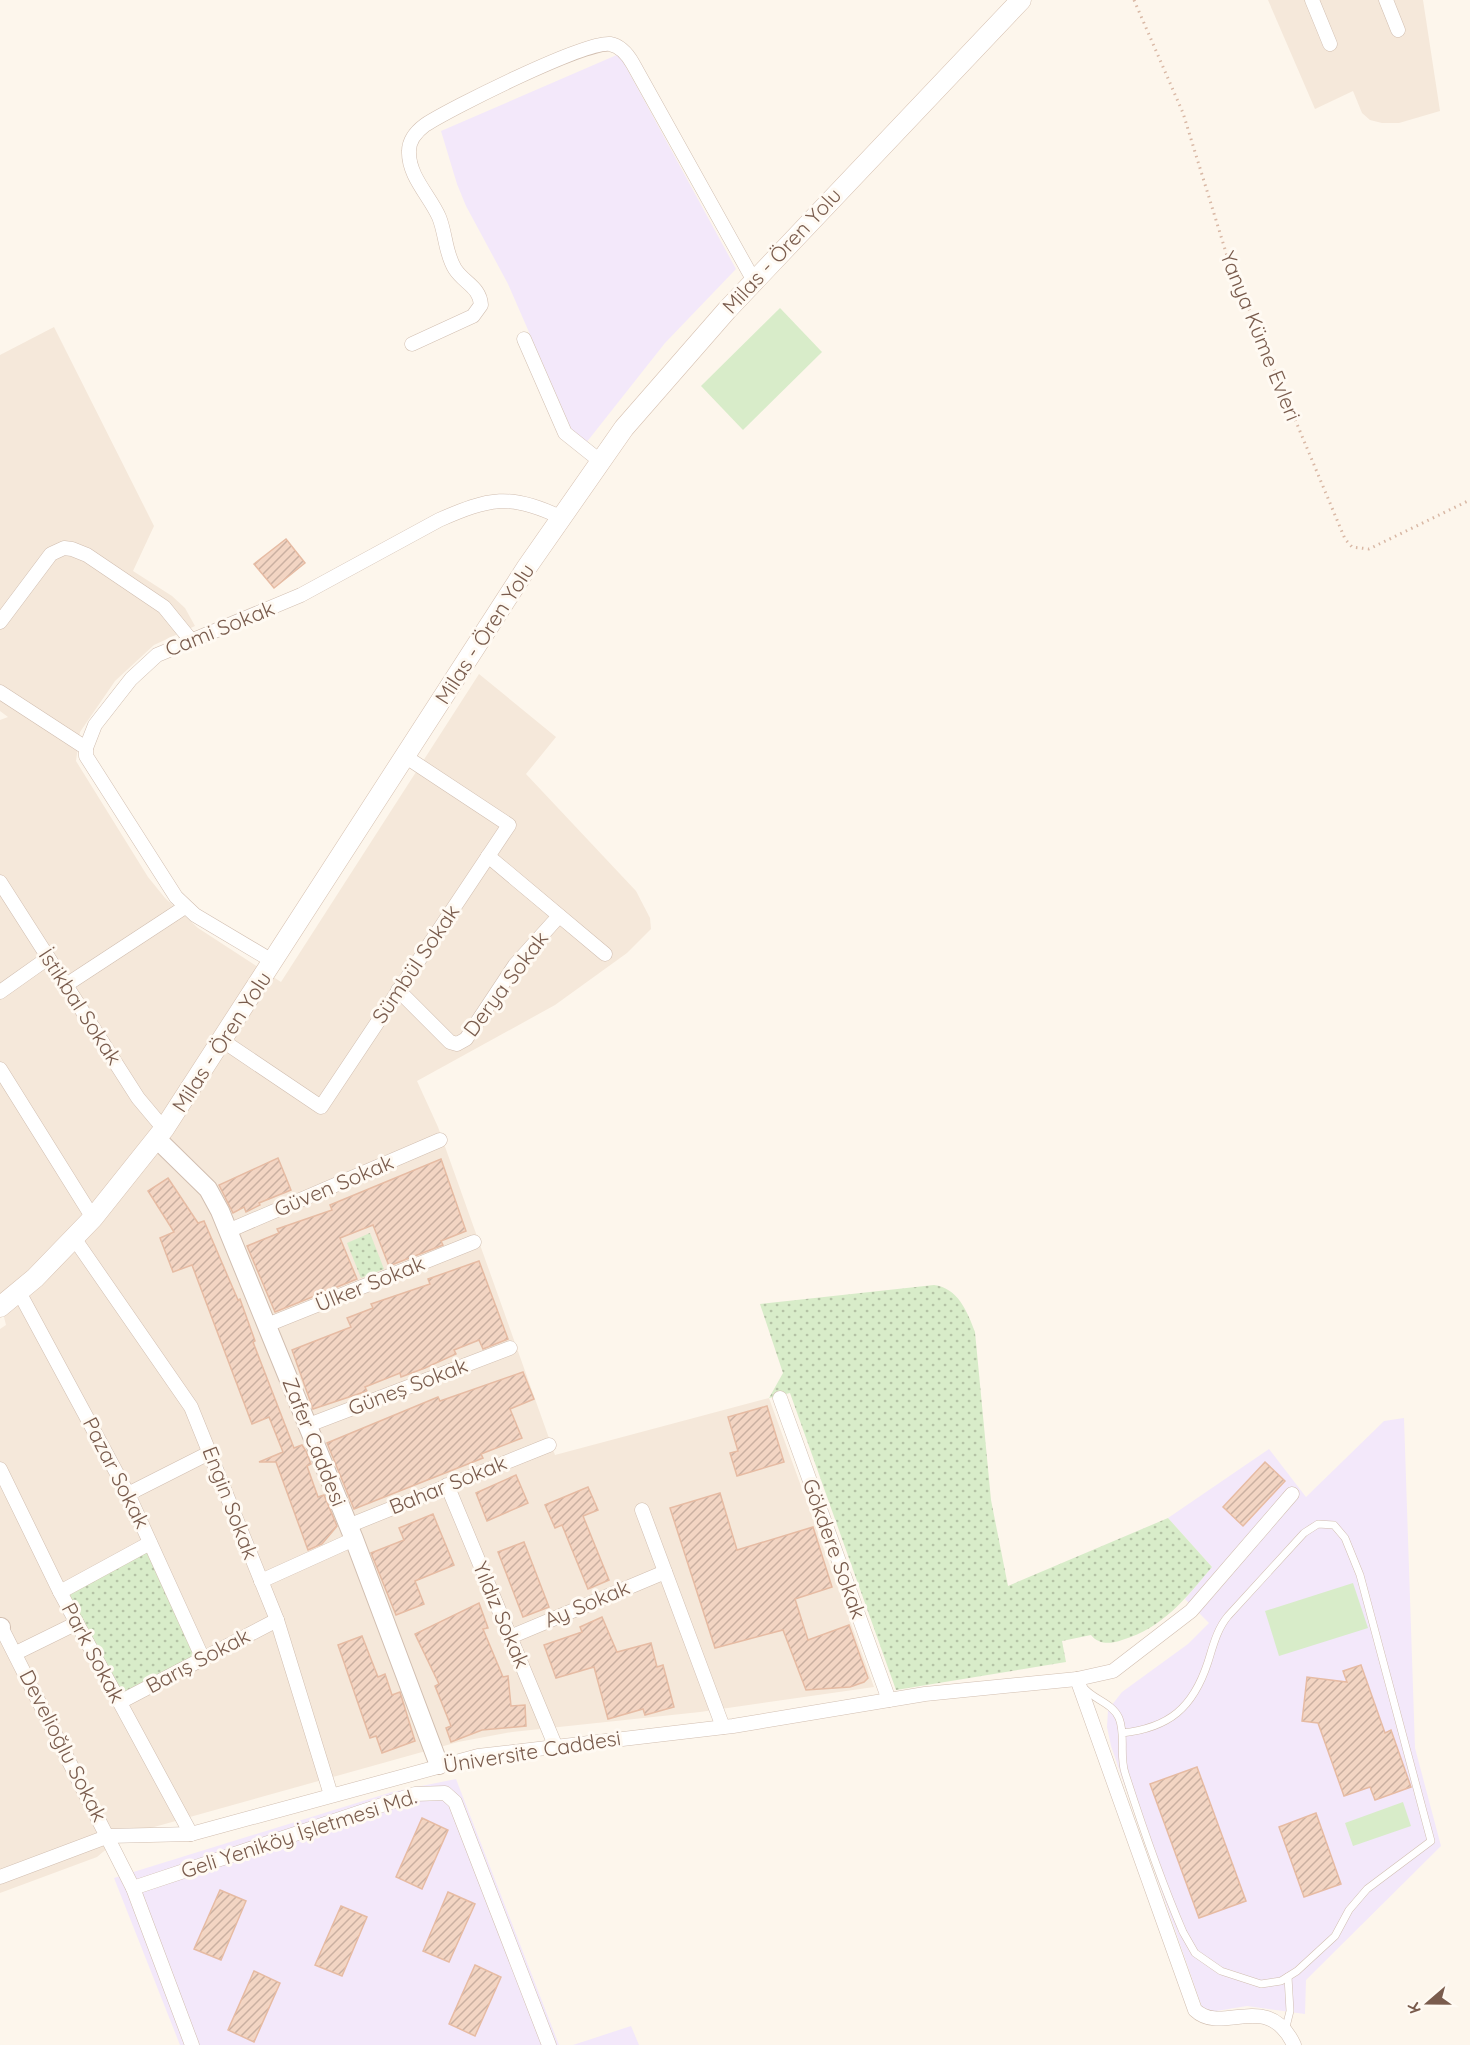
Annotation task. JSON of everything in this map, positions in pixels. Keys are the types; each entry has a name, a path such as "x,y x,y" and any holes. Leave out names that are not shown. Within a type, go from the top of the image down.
{"main road":[{"name":"Milas - Ören Yolu","path":"0,1307 19,1292 93,1218 161,1134 560,518 600,461 672,370 1021,0"}],"street":[{"path":"1312,0 1330,44"},
{"path":"1386,0 1398,30"},
{"path":"412,344 473,316 481,305 476,289 462,279 450,259 438,215 422,188 410,160 411,141 424,126 496,88 572,53 605,44 617,46 633,64 754,281"},
{"path":"524,339 565,433 600,461"},
{"name":"Cami Sokak","path":"86,748 95,725 146,664 163,651 301,595 364,559 462,510 502,500 519,501 560,518"},
{"path":"0,622 51,554 72,549 87,555 164,607 190,639"},
{"path":"0,692 86,748 90,763 163,879 185,907 274,962"},
{"name":"Sümbül Sokak","path":"223,1041 321,1107 508,825 406,757"},
{"name":"Derya Sokak","path":"488,856 605,954"},
{"name":"İstikbal Sokak","path":"0,882 161,1134"},
{"path":"66,985 185,907"},
{"name":"Derya Sokak","path":"398,990 450,1042 457,1044 466,1039 519,961 559,916"},
{"path":"0,992 48,958"},
{"path":"0,1069 93,1218"},
{"name":"Zafer Caddesi","path":"161,1134 208,1189 228,1231 351,1533 439,1765"},
{"name":"Güven Sokak","path":"228,1231 440,1140"},
{"name":"Engin Sokak","path":"74,1238 191,1407 277,1620 331,1795"},
{"name":"Ülker Sokak","path":"267,1325 474,1242"},
{"name":"Pazar Sokak","path":"19,1292 128,1494 203,1659"},
{"name":"Güneş Sokak","path":"306,1426 510,1348"},
{"name":"Gökdere Sokak","path":"780,1398 888,1700"},
{"name":"Bahar Sokak","path":"261,1581 447,1485 549,1445"},
{"path":"128,1494 211,1452"},
{"name":"Park Sokak","path":"0,1469 60,1592 191,1834"},
{"name":"Yıldız Sokak","path":"447,1485 555,1745"},
{"name":"Üniversite Caddesi","path":"0,1877 109,1836 191,1834 478,1756 555,1745 723,1727 888,1700 1077,1679 1113,1671 1186,1616 1292,1494"},
{"path":"642,1510 723,1727"},
{"path":"60,1592 150,1543"},
{"name":"Ay Sokak","path":"510,1637 665,1572"},
{"name":"Barış Sokak","path":"120,1702 277,1620"},
{"path":"16,1653 77,1623"},
{"name":"Develioğlu Sokak","path":"0,1626 109,1836"},
{"path":"1077,1679 1195,2010 1202,2017 1210,2019 1256,2015 1276,2023 1285,2031 1294,2045"},
{"name":"Geli Yeniköy İşletmesi Md.","path":"133,1888 382,1804 415,1794 445,1793 455,1802 549,2045"},
{"path":"109,1836 133,1888 192,2045"}],"lane":[{"path":"1077,1679 1092,1698 1114,1710 1122,1733 1124,1771 1175,1912 1195,1953 1205,1962 1238,1978 1272,1984 1288,1977 1335,1936 1348,1910 1367,1889 1424,1849 1432,1836 1360,1575 1352,1552 1339,1530 1326,1523 1311,1527 1228,1616 1219,1630 1202,1680 1179,1712 1153,1728 1122,1733"},
{"path":"1285,2031 1290,2011 1288,1977"}],"path":[{"name":"Yanya Küme Evleri","path":"1134,0 1183,113 1228,259 1344,540 1352,547 1369,549 1470,500"}],"shaded area":[{"path":"1268,0 1423,0 1440,111 1399,123 1382,123 1370,120 1362,113 1353,91 1315,109"},
{"path":"619,54 736,269 665,343 586,443 576,440 508,284 466,206 441,131"},
{"path":"54,327 154,526 133,571 172,596 185,608 195,626 154,645 115,681 80,732 76,761 148,877 165,898 198,928 281,982 479,674 556,737 526,774 636,891 650,918 651,929 627,953 555,1005 417,1081 438,1127 555,1455 769,1398 874,1687 700,1712 512,1732 458,1742 122,1836 97,1857 0,1893 0,1329 6,1325 0,1301 0,720 8,717 0,711 0,355"},
{"path":"1404,1418 1415,1748 1441,1846 1306,1980 1305,2014 1247,2006 1204,2013 1111,1746 1107,1727 1108,1710 1122,1692 1188,1644 1209,1623 1185,1599 1212,1567 1168,1518 1269,1449 1306,1497 1384,1421"},
{"path":"456,1779 559,2045 180,2045 114,1878 392,1792"},
{"path":"631,2026 639,2045 573,2045"}],"green space":[{"path":"780,308 822,352 743,430 701,386"},
{"path":"370,1233 384,1269 361,1278 347,1243"},
{"path":"934,1285 942,1287 955,1296 965,1309 975,1332 991,1500 1008,1586 1168,1518 1212,1567 1173,1611 1137,1635 1109,1643 1098,1641 1091,1635 1062,1641 1066,1662 896,1690 790,1393 769,1398 783,1373 760,1304"},
{"path":"150,1543 203,1659 120,1702 60,1592"},
{"path":"1353,1583 1368,1628 1279,1656 1265,1611"},
{"path":"1403,1802 1411,1826 1353,1846 1345,1823"}],"building":[{"path":"286,539 305,563 274,588 254,564"},
{"path":"278,1158 291,1190 259,1203 260,1205 246,1212 244,1207 233,1213 219,1185"},
{"path":"441,1159 466,1231 441,1241 443,1245 389,1266 373,1225 340,1238 357,1279 275,1312 247,1246 279,1233 277,1229 332,1210 330,1205"},
{"path":"168,1178 198,1223 204,1221 238,1300 240,1299 255,1341 253,1342 294,1448 302,1445 306,1451 311,1464 307,1466 318,1497 324,1495 337,1526 322,1544 308,1550 276,1462 259,1462 283,1452 269,1417 252,1424 192,1265 173,1272 160,1238 174,1232 148,1191"},
{"path":"479,1261 508,1339 483,1349 479,1340 454,1350 456,1354 425,1368 401,1377 400,1373 365,1387 367,1391 313,1409 292,1350 351,1327 347,1318 373,1308 371,1304 430,1284 428,1279"},
{"path":"523,1372 534,1399 510,1409 522,1438 481,1454 483,1458 354,1509 327,1443 438,1397 440,1401"},
{"path":"767,1406 784,1462 737,1476 730,1453 738,1451 728,1417"},
{"path":"1265,1462 1285,1481 1243,1526 1223,1507"},
{"path":"516,1475 528,1503 487,1521 476,1493"},
{"path":"588,1487 598,1510 583,1516 609,1580 588,1589 562,1525 555,1528 545,1505"},
{"path":"720,1493 737,1550 813,1527 832,1587 795,1599 808,1640 849,1625 868,1678 864,1682 850,1687 806,1690 783,1630 715,1648 670,1508"},
{"path":"433,1514 454,1565 415,1581 424,1604 396,1615 371,1553 404,1540 399,1528"},
{"path":"524,1542 549,1607 523,1617 498,1552"},
{"path":"479,1603 488,1628 483,1629 503,1677 508,1676 511,1706 525,1705 526,1726 482,1730 451,1742 446,1728 451,1726 435,1686 439,1684 415,1634"},
{"path":"602,1617 617,1652 651,1643 657,1667 663,1665 674,1707 645,1715 643,1709 608,1719 594,1667 556,1678 544,1645 582,1632 580,1627"},
{"path":"362,1636 378,1677 385,1674 392,1695 400,1692 415,1741 382,1753 376,1736 370,1738 338,1645"},
{"path":"1361,1665 1385,1733 1391,1730 1411,1787 1375,1800 1370,1787 1344,1796 1318,1723 1302,1721 1307,1677 1347,1682 1343,1671"},
{"path":"1197,1767 1246,1901 1199,1918 1150,1784"},
{"path":"1316,1813 1341,1884 1304,1897 1279,1827"},
{"path":"422,1818 448,1830 422,1889 396,1877"},
{"path":"220,1890 246,1901 221,1960 194,1949"},
{"path":"448,1892 475,1904 449,1962 423,1951"},
{"path":"341,1906 367,1917 342,1976 315,1965"},
{"path":"475,1965 501,1977 475,2036 449,2024"},
{"path":"254,1971 280,1983 254,2042 228,2030"}]}
